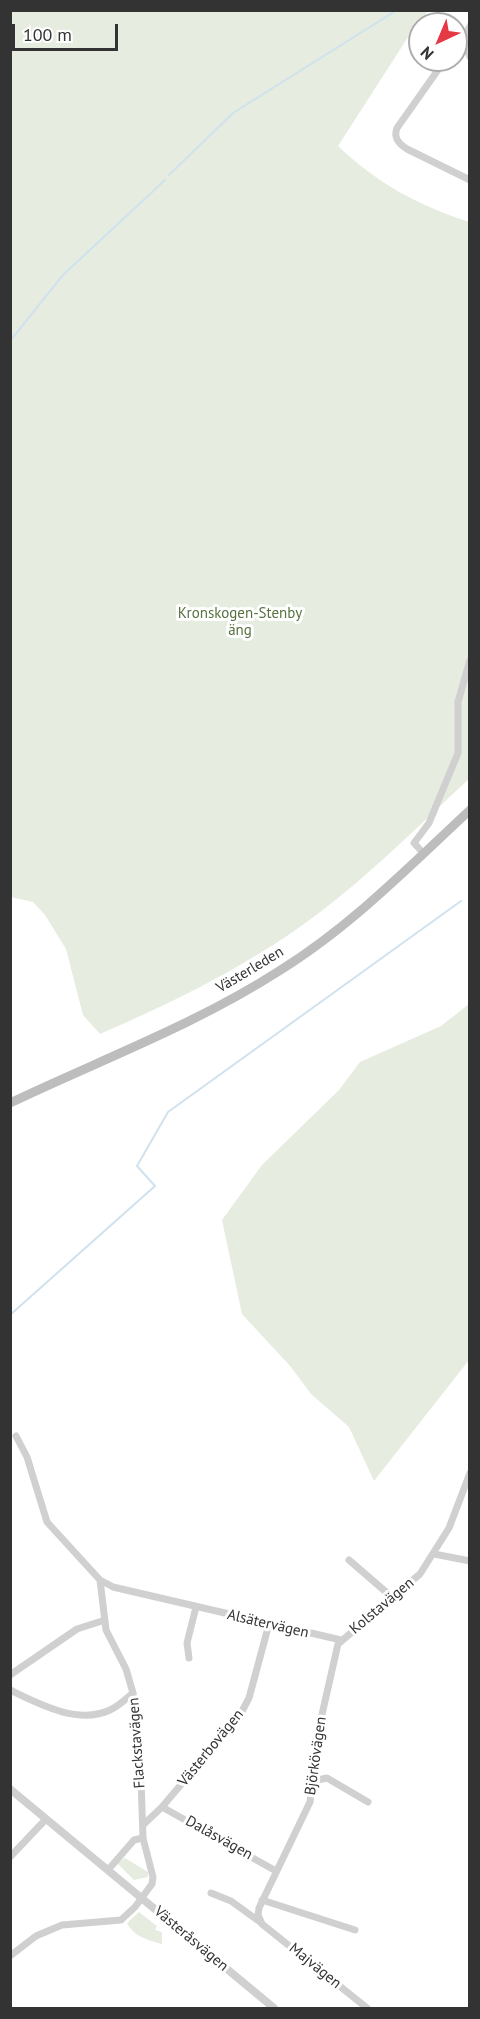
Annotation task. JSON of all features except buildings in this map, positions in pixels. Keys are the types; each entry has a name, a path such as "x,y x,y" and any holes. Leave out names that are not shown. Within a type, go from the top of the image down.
{"main road":[{"name":"Västerleden","path":"10,1103 187,1022 256,985 343,925 470,810"}],"street":[{"path":"437,72 397,128 395,135 398,142 406,149 470,180"},
{"path":"424,854 414,843 429,823 458,753 458,702 470,660"},
{"path":"16,1436 27,1457 47,1522 100,1580"},
{"name":"Kolstavägen","path":"341,1640 415,1580 434,1554 454,1517 470,1473"},
{"path":"434,1554 470,1561"},
{"path":"349,1560 393,1598"},
{"name":"Alsätervägen","path":"100,1580 112,1587 341,1640"},
{"name":"Flackstavägen","path":"100,1580 108,1637 126,1669 133,1693 140,1750 143,1838 153,1877 152,1884 141,1898"},
{"path":"189,1658 187,1643 196,1607"},
{"path":"10,1675 77,1629 105,1620"},
{"name":"Västerbovägen","path":"143,1825 162,1807 240,1715 249,1698 269,1624"},
{"name":"Björkövägen","path":"262,1900 310,1802 318,1732 338,1644 341,1640"},
{"path":"10,1689 57,1710 74,1714 105,1712 133,1693"},
{"path":"313,1781 327,1778 368,1802"},
{"name":"Västeråsvägen","path":"10,1789 270,2007"},
{"name":"Dalåsvägen","path":"162,1807 276,1870"},
{"path":"10,1857 46,1819"},
{"path":"108,1870 134,1840 143,1838"},
{"name":"Majvägen","path":"211,1893 231,1901 367,2008"},
{"path":"10,1956 36,1936 62,1925 121,1920 141,1898"},
{"path":"262,1924 258,1915 262,1900 355,1930"}],"green space":[{"name":"Kronskogen-Stenby äng","path":"10,11 428,11 408,12 408,37 338,146 368,172 399,192 469,222 469,779 342,895 274,945 201,986 100,1034 83,1015 66,949 45,915 33,902 11,897"},
{"path":"469,1004 469,1360 374,1481 349,1427 311,1394 291,1367 242,1314 222,1220 262,1165 339,1090 360,1062 441,1026"},
{"path":"125,1858 148,1872 148,1877 134,1880 117,1863"},
{"path":"139,1912 157,1926 155,1930 162,1932 162,1944 142,1937 130,1928 127,1923"}],"waterway":[{"path":"169,175 233,113 397,10"},
{"path":"10,341 63,275 165,180"},
{"path":"10,1315 155,1186 137,1166 168,1112 461,901"}]}
